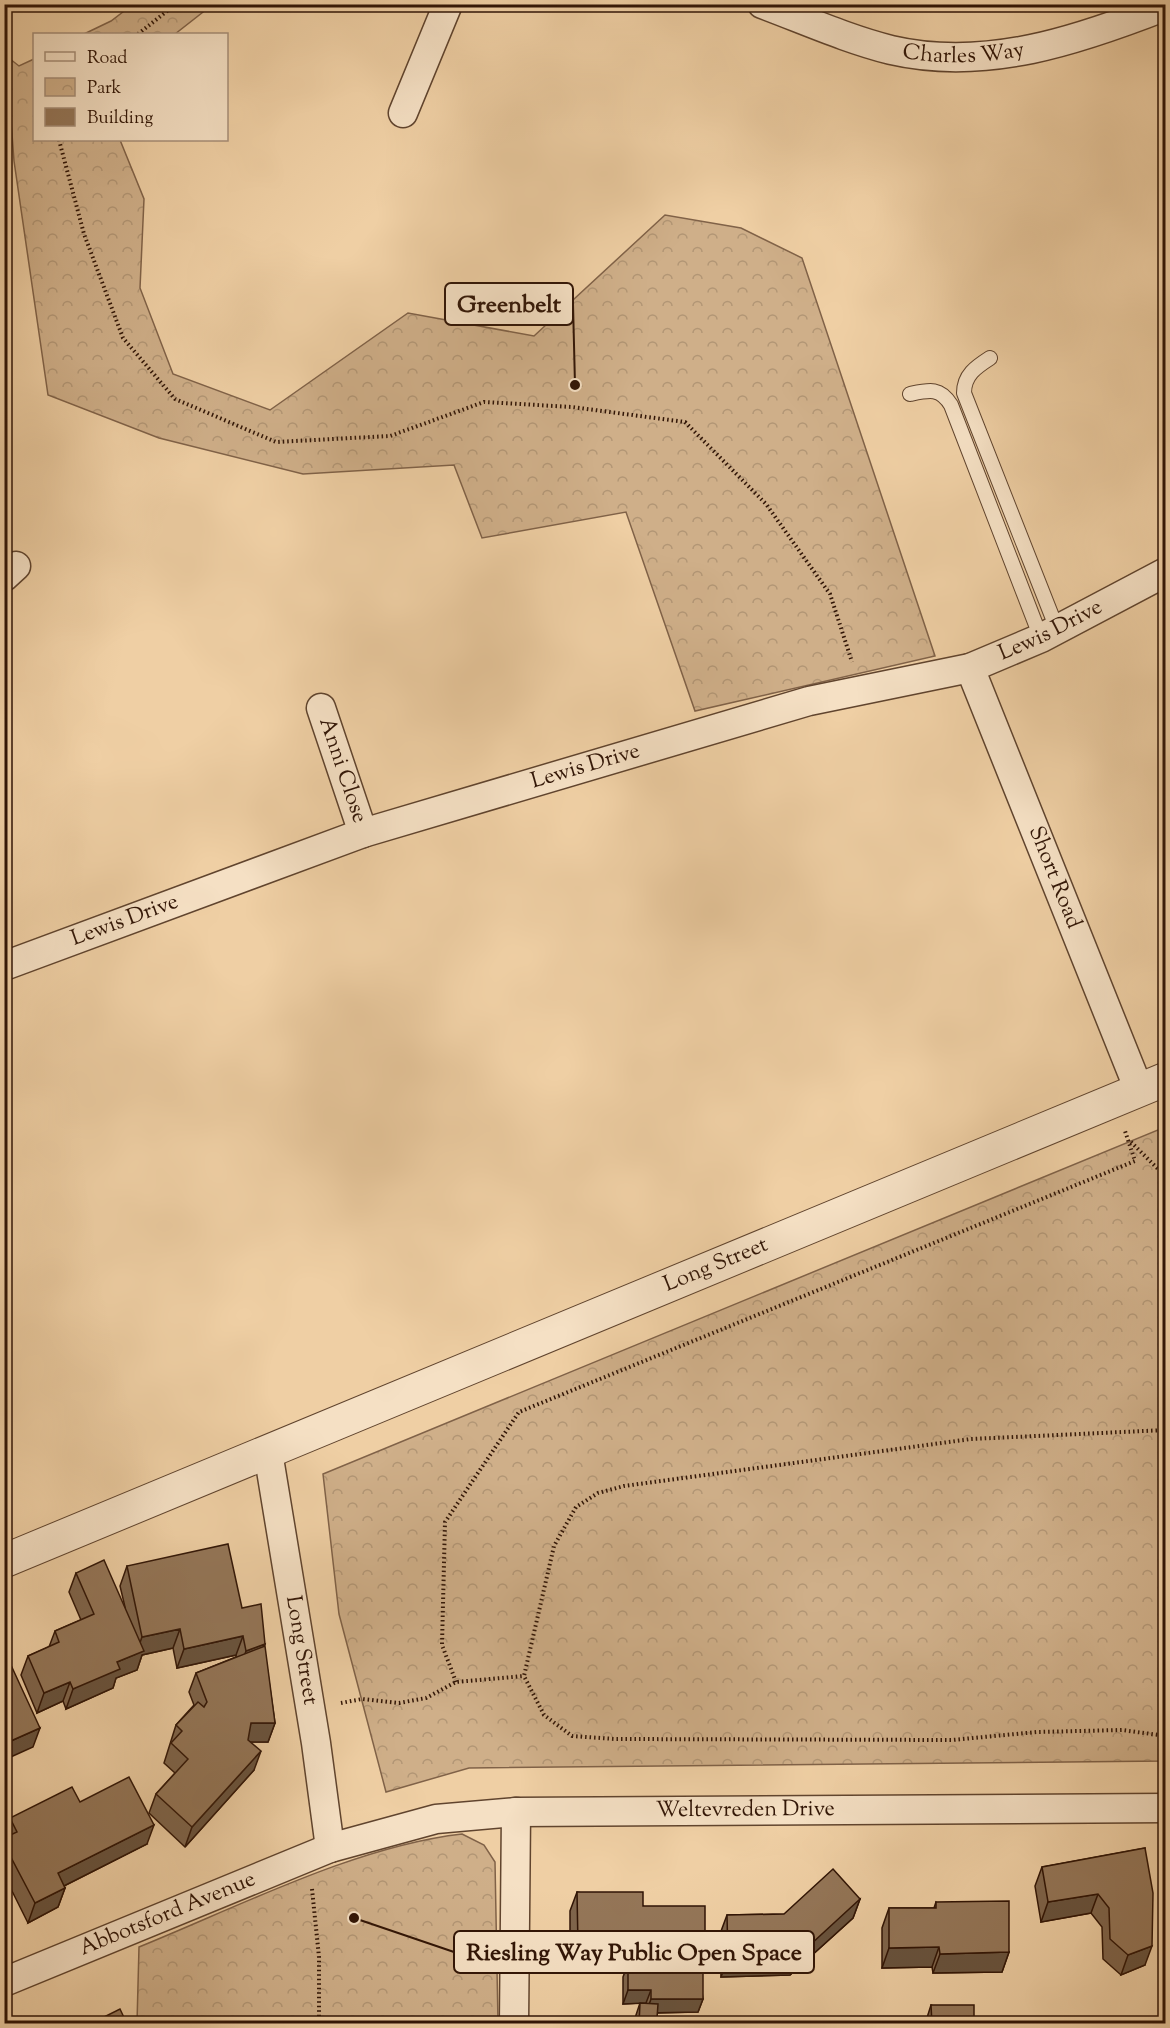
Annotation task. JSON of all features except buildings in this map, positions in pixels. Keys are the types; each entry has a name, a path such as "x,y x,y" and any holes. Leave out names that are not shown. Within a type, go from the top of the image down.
{"street":[{"path":"403,113 448,4"},
{"name":"Charles Way","path":"762,4 855,39 892,50 931,56 970,57 1047,47 1092,35 1166,6"},
{"name":"Lewis Drive","path":"4,966 363,833 809,701 970,668 1049,633 1166,572"},
{"name":"Short Road","path":"970,668 1152,1084"},
{"name":"Anni Close","path":"321,708 363,833"},
{"name":"Long Street","path":"4,1561 1152,1084"},
{"name":"Long Street","path":"268,1452 310,1709 319,1852"},
{"name":"Weltevreden Drive","path":"319,1852 436,1819 516,1812 1166,1808"},
{"path":"514,2024 516,1812"},
{"name":"Abbotsford Avenue","path":"4,1982 319,1852"}],"lane":[{"path":"990,358 975,367 966,378 964,393 1049,633"},
{"path":"910,394 930,389 940,392 951,405 1049,633"}],"path":[{"path":"139,33 176,4"},
{"path":"59,141 84,234 123,338 175,399 276,442 390,436 484,402 572,407 685,422 766,504 830,594 859,689"},
{"path":"1130,1141 1166,1177"},
{"path":"456,1683 442,1645 445,1522 519,1412 1135,1161"},
{"path":"1166,1430 971,1439 624,1486 598,1493 576,1507 554,1546 524,1676 544,1715 572,1736 626,1739 952,1740 1037,1732 1122,1730 1166,1736"},
{"path":"310,1709 362,1699 399,1703 426,1698 456,1683 524,1676"},
{"path":"319,1852 319,2024"}],"green space":[{"path":"132,4 212,5 176,33 86,33 111,21"},
{"path":"5,55 19,66 33,59 33,141 120,141 144,199 140,288 173,374 270,410 408,313 534,336 665,215 741,228 802,258 935,656 695,711 626,512 482,538 454,465 303,474 159,438 48,395 14,161 10,107 5,104"},
{"path":"1165,1127 1165,1761 469,1768 386,1792 339,1614 323,1474"},
{"path":"462,1834 484,1845 495,1862 498,2023 137,2023 139,1947 339,1864 422,1841"}],"place":[{"name":"Greenbelt","path":"575,385"},
{"name":"Riesling Way Public Open Space","path":"354,1918"}]}
